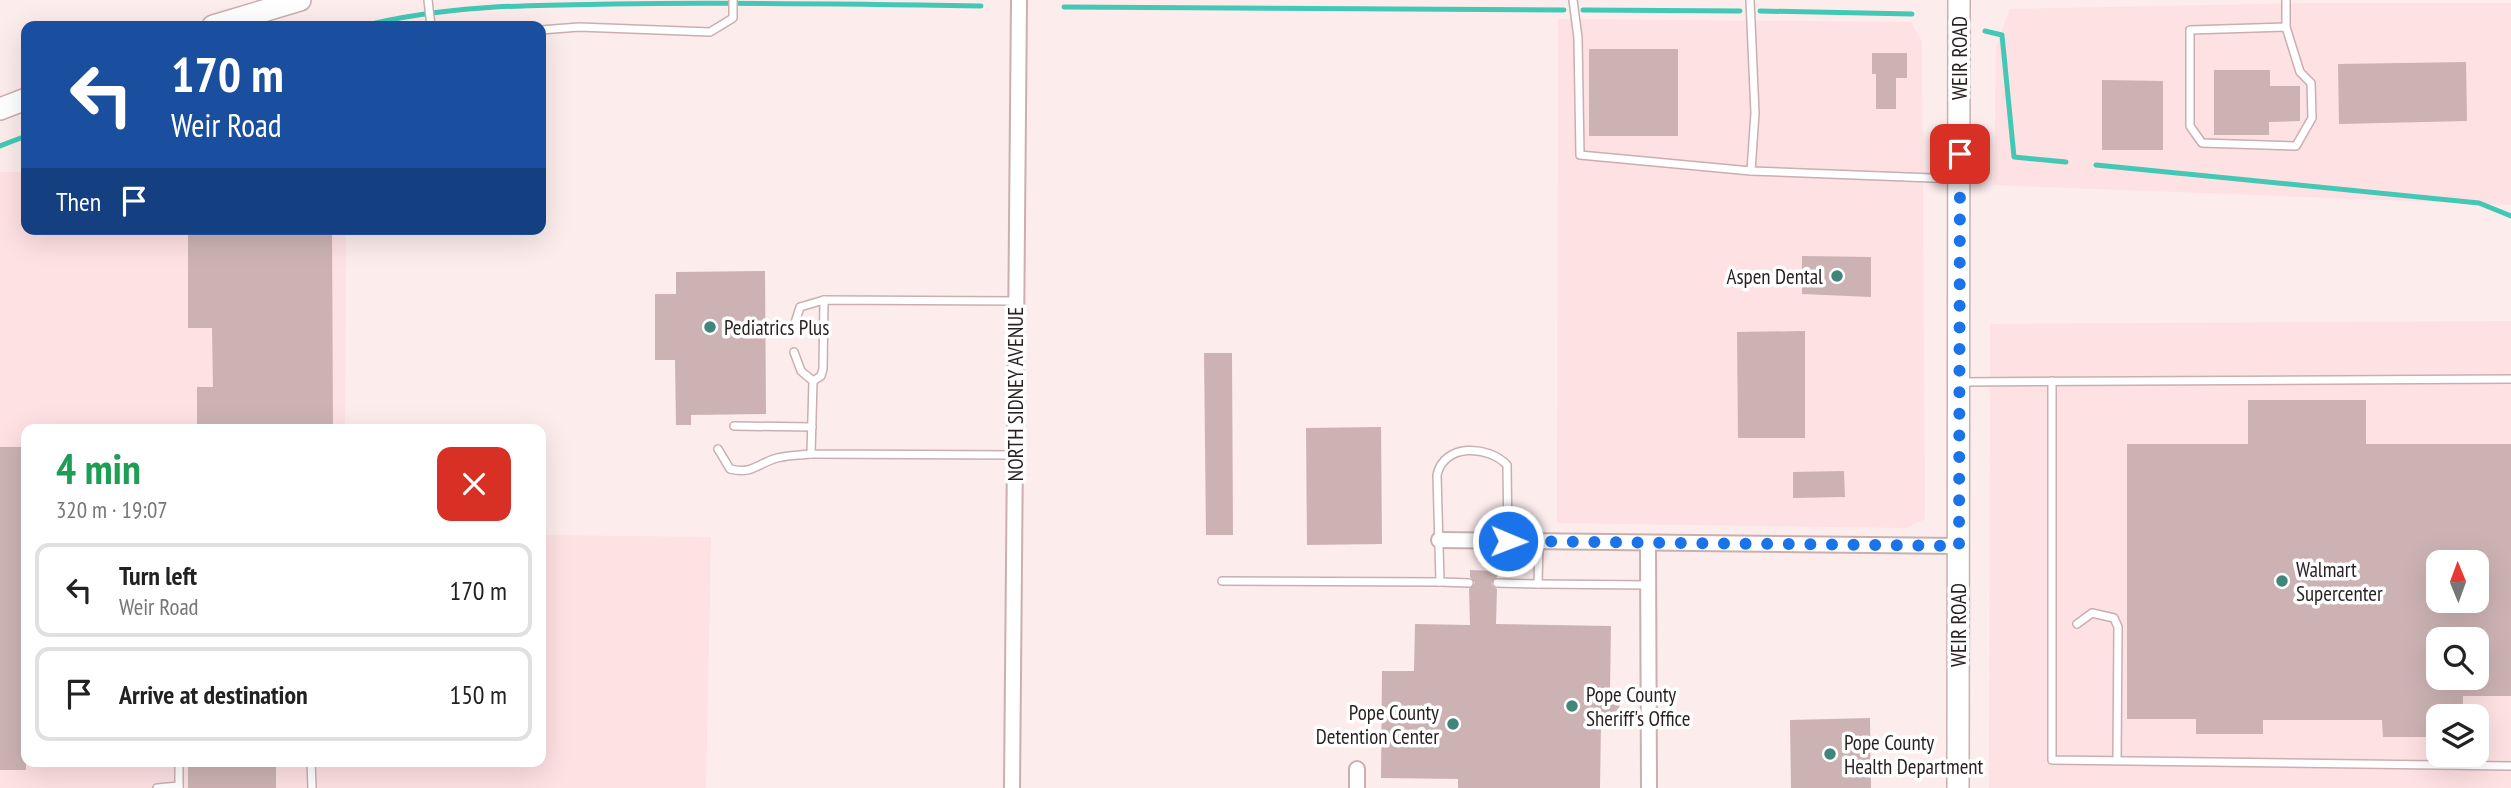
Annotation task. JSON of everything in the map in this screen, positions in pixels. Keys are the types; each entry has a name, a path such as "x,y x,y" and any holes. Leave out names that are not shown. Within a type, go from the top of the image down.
{"main road":[{"path":"230,21 300,0"},
{"name":"WEIR ROAD","path":"1958,788 1959,0"},
{"path":"0,109 21,101"}],"street":[{"name":"NORTH SIDNEY AVENUE","path":"1012,788 1018,0"},
{"path":"1439,540 1959,546"},
{"path":"1648,544 1649,788"},
{"path":"1357,769 1357,788"}],"lane":[{"path":"1573,0 1578,38 1580,155 1751,171 1960,179"},
{"path":"1750,0 1755,113 1751,171"},
{"path":"2286,0 2286,27 2300,72 2311,83 2312,118 2296,146 2202,143 2190,126 2190,30 2286,27"},
{"path":"429,3 430,21"},
{"path":"546,30 579,27 710,32 733,18 733,4"},
{"path":"794,326 800,307 824,300 1015,302"},
{"path":"813,381 821,376 823,369 824,300"},
{"path":"794,352 801,371 813,381"},
{"path":"1959,382 2511,379"},
{"path":"811,454 813,381"},
{"path":"2052,381 2052,760 2511,766"},
{"path":"734,426 812,427"},
{"path":"718,449 730,468 741,472 760,468 775,458 811,454 1014,455"},
{"path":"1440,583 1440,463 1447,455 1457,451 1488,452 1507,465 1508,541"},
{"path":"1538,584 1539,542"},
{"path":"1222,581 1469,583"},
{"path":"1497,583 1648,585"},
{"path":"2077,624 2092,612 2114,618 2118,627 2117,760"},
{"path":"156,788 179,787 179,767"},
{"path":"312,767 312,788"}],"shaded area":[{"path":"2310,3 2511,3 2511,205 1994,185 1996,47 2010,9"},
{"path":"1558,19 1911,22 1922,42 1925,519 1907,528 1557,523"},
{"path":"0,172 21,172 21,235 346,235 345,424 21,424 21,767 546,767 546,535 711,537 706,788 0,788"},
{"path":"2511,321 2511,788 1989,788 1990,324"}],"building":[{"path":"1589,49 1678,49 1678,136 1589,136"},
{"path":"1872,53 1907,53 1907,78 1896,78 1896,109 1876,109 1876,74 1872,74"},
{"path":"2466,62 2467,121 2339,124 2338,64"},
{"path":"2214,70 2270,70 2270,86 2300,86 2300,121 2269,122 2269,135 2214,135"},
{"path":"2102,80 2163,81 2163,150 2102,150"},
{"path":"188,235 332,235 333,424 197,424 197,387 213,387 212,328 188,328"},
{"name":"Aspen Dental","path":"1802,256 1871,257 1871,297 1802,294"},
{"name":"Pediatrics Plus","path":"765,271 766,414 691,415 691,425 676,425 675,360 655,360 655,294 676,294 676,272"},
{"path":"1805,331 1805,438 1738,438 1737,332"},
{"path":"1204,353 1232,353 1233,535 1206,535"},
{"name":"Walmart Supercenter","path":"2248,400 2366,400 2366,444 2511,444 2511,696 2463,696 2463,704 2426,704 2426,737 2383,737 2382,720 2263,720 2263,734 2196,734 2196,719 2127,719 2127,444 2248,444"},
{"path":"1381,427 1382,544 1307,545 1306,428"},
{"path":"0,447 21,447 21,767 26,767 26,770 0,770"},
{"path":"1844,471 1845,497 1793,498 1793,472"},
{"name":"Pope County Detention Center","path":"1470,570 1497,571 1497,577 1491,584 1497,589 1496,624 1611,626 1610,689 1620,689 1619,722 1601,722 1600,788 1458,788 1458,779 1381,778 1382,671 1414,671 1415,624 1470,625 1469,589 1475,583 1470,577"},
{"name":"Pope County Health Department","path":"1870,718 1871,788 1791,788 1790,720"},
{"path":"188,767 276,767 276,788 188,788"}],"waterway":[{"path":"385,21 456,10 582,4 981,6"},
{"path":"1064,7 1564,10"},
{"path":"1583,10 1740,11"},
{"path":"1760,11 1912,14"},
{"path":"1985,31 2002,35 2014,157 2066,162"},
{"path":"0,146 21,138"},
{"path":"2096,165 2479,203 2511,216"}],"place":[{"name":"Aspen Dental","path":"1837,276"},
{"name":"Pediatrics Plus","path":"710,327"},
{"name":"Walmart Supercenter","path":"2282,581"},
{"name":"Pope County Sheriff's Office","path":"1572,706"},
{"name":"Pope County Detention Center","path":"1453,724"},
{"name":"Pope County Health Department","path":"1830,754"}],"route":[{"path":"1508,541 1959,546 1960,154"}]}
